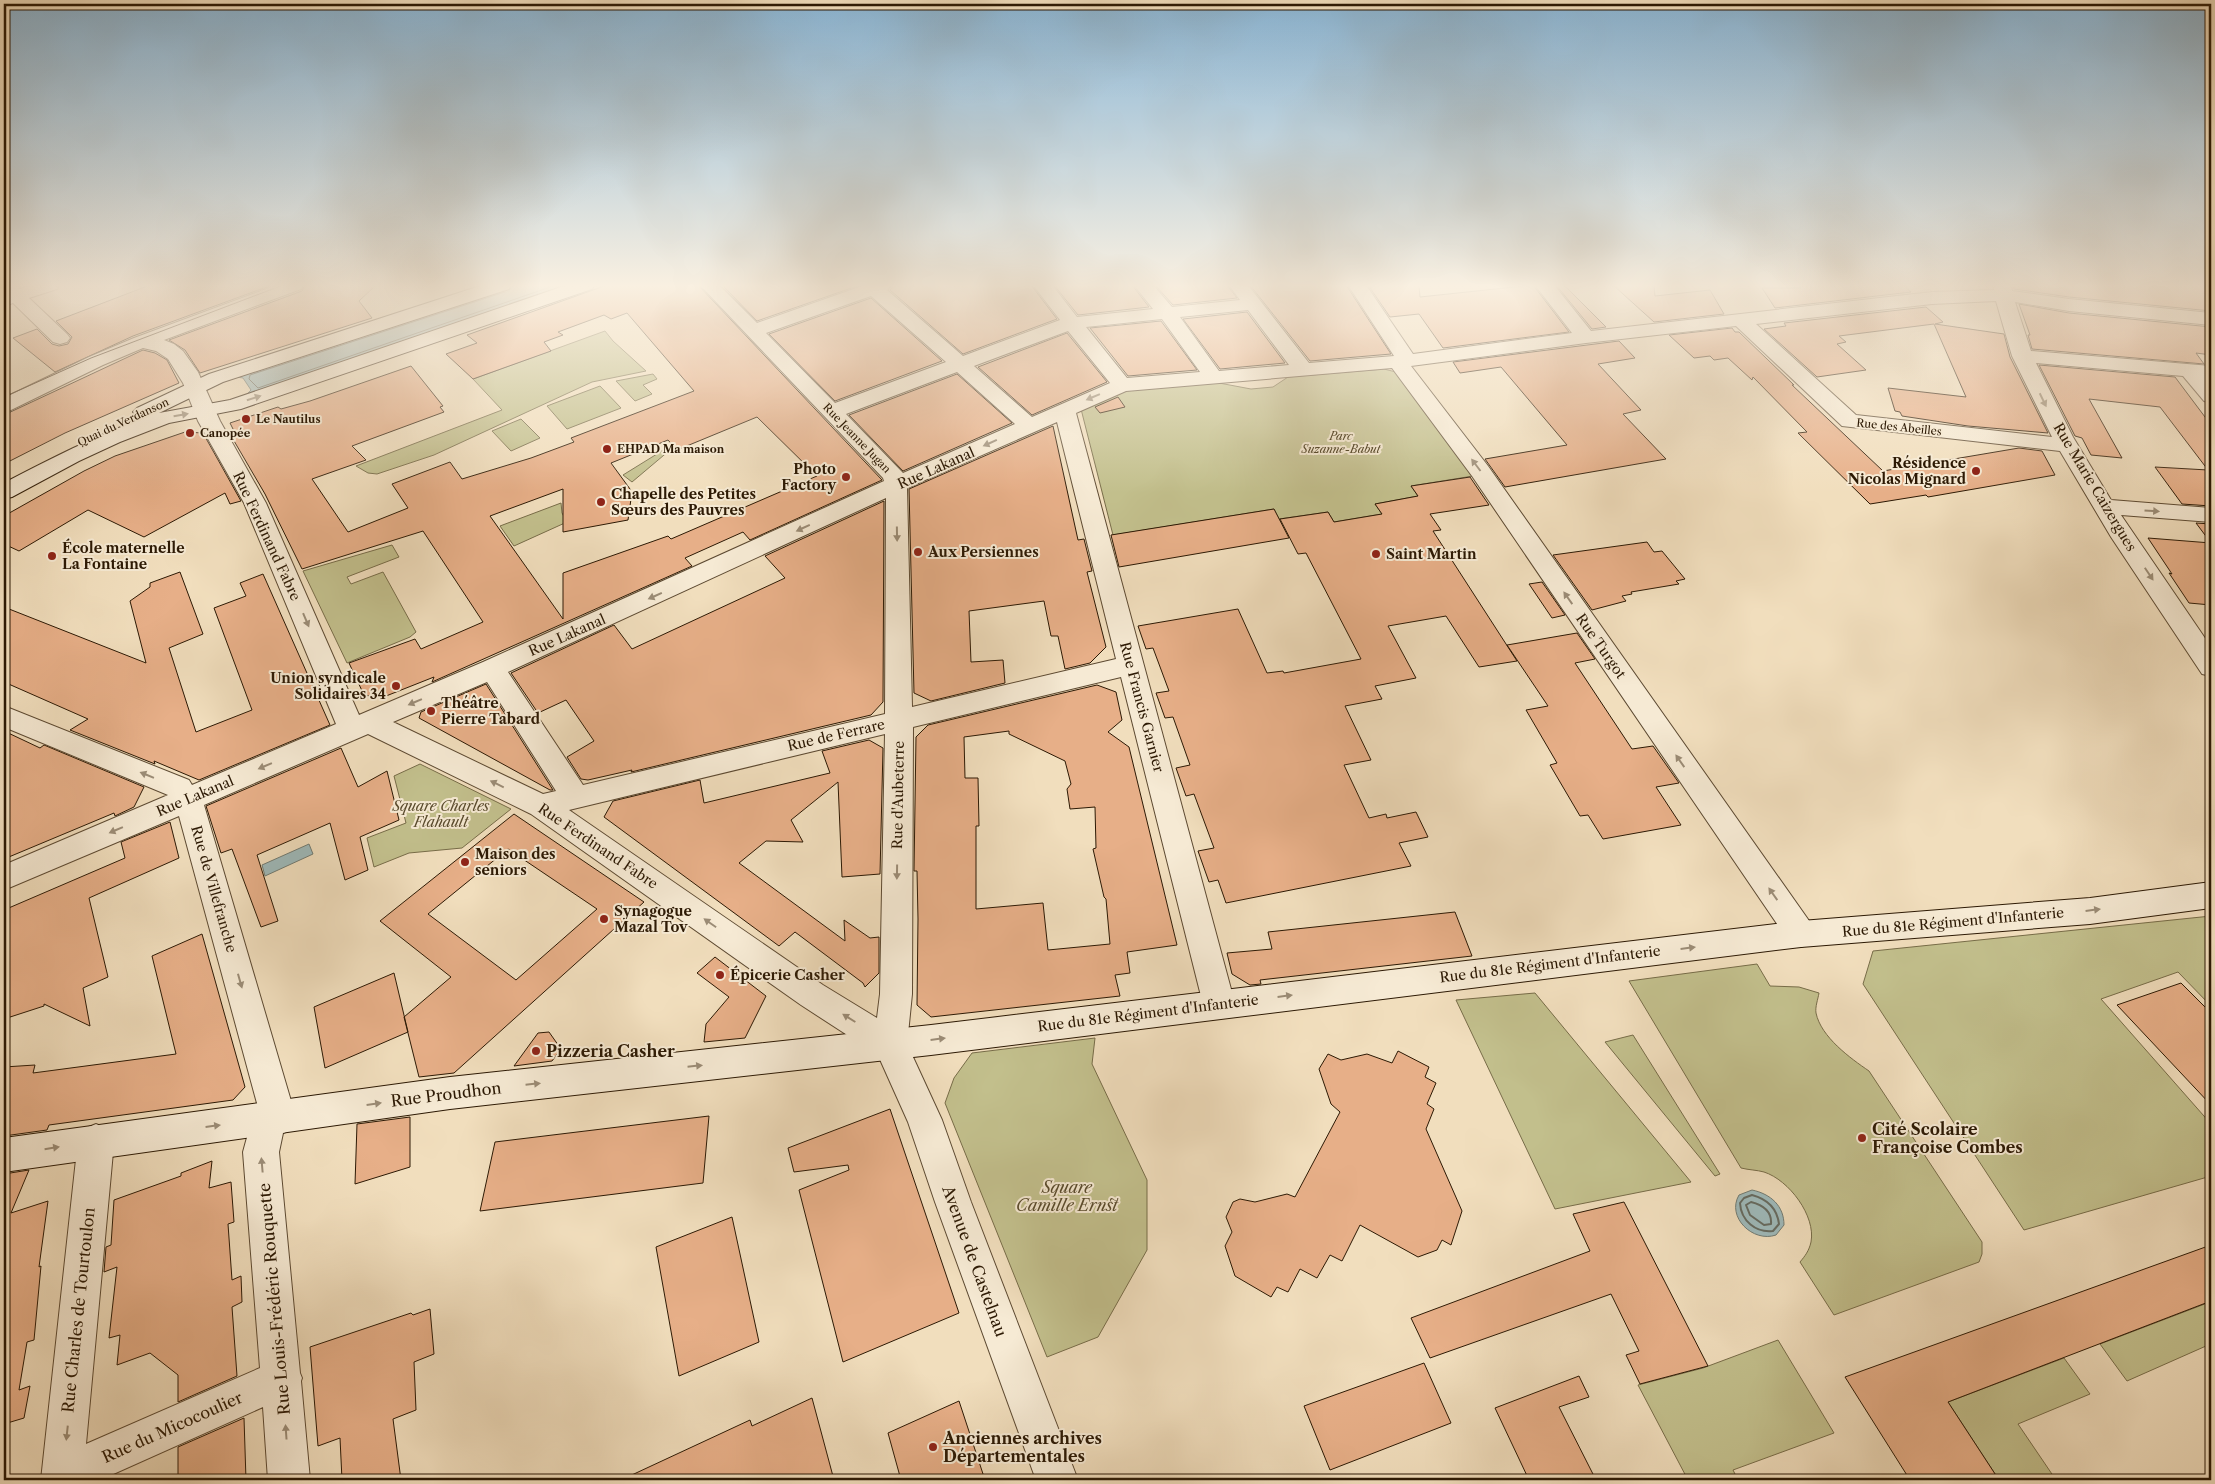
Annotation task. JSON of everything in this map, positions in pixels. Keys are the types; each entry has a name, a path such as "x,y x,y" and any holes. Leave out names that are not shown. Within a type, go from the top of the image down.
{"street":[{"path":"86,354 96,361"},
{"path":"4,406 112,354"},
{"name":"Rue Ferdinand Fabre","path":"174,354 195,386 209,421 255,503 360,726 541,806 812,995 890,1044"},
{"name":"Quai du Verdanson","path":"4,482 70,446 195,386 288,354"},
{"name":"Quai du Verdanson","path":"4,492 71,456 112,437 164,418 243,402 383,354"},
{"name":"Rue Jeanne Jugan","path":"776,354 894,476 896,486"},
{"path":"950,354 1030,426"},
{"path":"831,412 987,354"},
{"path":"1097,354 1122,385"},
{"path":"1197,354 1214,378"},
{"path":"1291,354 1304,371"},
{"name":"Rue Turgot","path":"1398,354 1480,470 1801,934"},
{"name":"Rue Lakanal","path":"4,878 492,669 1064,409 1122,385 1304,371 1447,354"},
{"name":"Rue des Abeilles","path":"1778,354 1850,421 2066,445"},
{"path":"2022,356 2211,372"},
{"name":"Rue Marie Caizergues","path":"2022,356 2066,445 2104,507 2211,667"},
{"path":"2189,370 2211,397"},
{"name":"Rue Francis Garnier","path":"1064,409 1219,1004"},
{"name":"Rue d'Aubeterre","path":"890,1044 896,1008 899,720 896,486"},
{"path":"2104,507 2211,515"},
{"name":"Rue de Ferrare","path":"541,806 1132,665"},
{"path":"492,669 576,798"},
{"name":"Rue de Villefranche","path":"4,716 180,788 187,800 199,836 274,1118"},
{"name":"Rue du 81e Régiment d'Infanterie","path":"890,1044 1801,934 2090,911 2211,895"},
{"name":"Rue Proudhon","path":"4,1155 450,1093 890,1044"},
{"name":"Avenue de Castelnau","path":"890,1044 925,1120 953,1202 1057,1480"},
{"name":"Rue Louis-Frédéric Rouquette","path":"274,1118 261,1152 282,1378 289,1480"},
{"name":"Rue Charles de Tourtoulon","path":"62,1478 96,1141"},
{"name":"Rue du Micocoulier","path":"62,1478 282,1378"}],"green space":[{"path":"541,354 628,354 646,371 592,382 434,455 377,474 368,473 356,466 502,410 473,379"},
{"name":"Parc Suzanne-Babut","path":"1384,369 1400,373 1473,476 1411,486 1418,496 1375,504 1382,514 1334,522 1328,512 1279,519 1274,509 1113,535 1081,409 1125,390 1219,383 1251,389 1273,387 1288,377"},
{"path":"653,374 657,379 643,385 652,394 635,401 616,381"},
{"path":"600,386 621,408 567,429 547,406"},
{"path":"521,419 540,438 511,451 492,431"},
{"path":"665,449 670,450 632,482 623,475"},
{"path":"561,503 562,513 567,522 514,546 500,526"},
{"path":"392,545 399,557 347,577 351,584 383,572 416,632 410,637 347,663 303,571"},
{"name":"Square Charles Flahault","path":"420,764 511,809 462,848 409,853 374,867 367,838 406,823 394,776"},
{"path":"2211,916 2211,1006 2178,972 2101,999 2211,1124 2211,1176 2024,1230 1863,984 1873,951"},
{"path":"1757,964 1770,986 1799,987 1819,993 1816,1013 1819,1022 1837,1046 1869,1071 1982,1242 1982,1254 1979,1262 1834,1315 1800,1262 1809,1248 1811,1232 1809,1221 1799,1200 1783,1183 1773,1176 1764,1172 1741,1168 1629,981"},
{"path":"1535,993 1691,1182 1555,1209 1456,1000"},
{"path":"1633,1035 1720,1174 1715,1176 1605,1042"},
{"name":"Square Camille Ernst","path":"1095,1038 1092,1064 1147,1180 1147,1250 1098,1337 1047,1357 945,1103 954,1078 972,1053"},
{"path":"2210,1302 2211,1351 2206,1346 2127,1381 2100,1344"},
{"path":"1778,1340 1834,1433 1733,1470 1738,1480 1688,1480 1638,1385 1703,1368"},
{"path":"2064,1358 2090,1394 2018,1424 2056,1480 1999,1480 1948,1402"}],"water":[{"path":"298,354 370,354 252,395 248,393 251,390 243,378 237,377 237,374"},
{"path":"309,844 313,854 265,876 262,865"},
{"path":"1752,1190 1765,1194 1775,1202 1782,1212 1784,1225 1776,1235 1767,1236 1751,1232 1739,1219 1736,1212 1736,1203 1739,1195"}],"building":[{"path":"33,354 93,354 55,372"},
{"path":"134,354 157,354 167,360 179,383 65,433 4,464 4,415"},
{"path":"188,354 259,354 200,373"},
{"path":"446,354 542,354 473,379"},
{"path":"662,354 763,354 882,480 750,540 743,532 685,558 692,566 432,682 434,677 381,698 364,695 349,663 415,639 421,649 483,622 423,531 302,569 265,494 230,434 236,435 230,423 278,407 281,409 310,401 411,366 443,406 440,407 444,412 352,446 366,460 312,479 348,532 408,508 392,484 450,462 462,479 531,458 574,442 571,438 694,391","holes":["757,417 817,476 671,539 668,536 563,573 563,619 490,516 563,489 563,532 628,520 631,499 630,489 611,463 668,440 677,450"]},
{"path":"789,354 934,354 942,361 835,401"},
{"path":"1011,354 1084,354 1107,382 1032,415 978,367"},
{"path":"1111,354 1185,354 1197,370 1128,376"},
{"path":"1209,354 1278,354 1285,363 1220,369"},
{"path":"1305,354 1388,354 1310,361"},
{"path":"1514,354 1631,354 1635,358 1598,364 1641,410 1623,414 1666,459 1505,487 1485,459 1567,445 1501,367 1460,373 1453,362"},
{"path":"1690,354 1762,354 1883,471 2019,448 2042,451 2055,475 1928,497 1926,495 1870,504 1798,433 1807,432 1753,377 1752,380 1728,358 1714,360 1710,356 1694,358"},
{"path":"1792,354 1848,354 1866,370 1817,377"},
{"path":"1947,354 2009,354 2048,433 1968,426 1902,416 1900,412 1895,411 1888,388 1966,397"},
{"path":"2092,354 2197,354 2204,364"},
{"path":"2039,365 2175,377 2211,425 2211,506 2182,504 2155,467 2208,470 2160,407 2089,399 2122,458 2091,455 2082,438 2075,436"},
{"path":"957,374 1012,423 903,471 849,415"},
{"path":"1118,397 1125,407 1100,413 1095,407"},
{"path":"1053,426 1078,540 1084,539 1092,571 1087,572 1106,647 1090,663 1065,669 1058,636 1051,636 1044,601 969,611 971,662 1003,660 1005,683 931,701 914,693 909,489"},
{"path":"185,432 203,433 241,501 230,504 225,493 144,537 88,510 19,551 4,544 4,516 84,471 115,456"},
{"path":"1470,477 1489,505 1430,514 1441,530 1433,531 1517,661 1479,667 1446,616 1388,626 1416,678 1375,686 1382,699 1345,706 1371,760 1344,765 1369,818 1386,814 1387,818 1416,812 1428,837 1399,843 1411,866 1226,903 1218,880 1209,882 1198,851 1214,848 1194,794 1186,796 1176,768 1190,765 1173,717 1165,718 1156,693 1169,691 1153,648 1146,649 1138,626 1238,609 1267,673 1283,671 1284,673 1361,659 1306,553 1298,554 1280,519 1328,512 1334,522 1382,514 1375,504 1418,496 1411,486"},
{"path":"884,501 883,702 871,715 631,772 632,770 588,780 581,779 567,757 594,741 566,700 538,713 511,673 614,625 632,649 785,578 765,556"},
{"path":"1274,509 1289,538 1119,567 1111,535"},
{"path":"2196,523 2211,524 2211,543"},
{"path":"2148,538 2211,543 2211,605 2189,603"},
{"path":"1647,542 1654,552 1662,551 1685,579 1676,581 1679,584 1631,592 1632,594 1622,596 1626,601 1592,610 1553,555"},
{"path":"180,572 203,634 169,648 196,732 252,710 214,608 246,596 240,583 263,574 330,725 199,780 70,730 88,719 4,682 4,607 146,663 130,601 150,587 150,583"},
{"path":"1542,582 1565,615 1552,618 1529,584"},
{"path":"1577,633 1595,659 1575,663 1632,749 1653,746 1679,783 1656,787 1681,825 1603,839 1588,815 1580,816 1550,765 1557,763 1526,710 1548,706 1507,645"},
{"path":"486,684 553,790 419,718 421,712"},
{"path":"1097,685 1116,692 1122,720 1108,732 1129,747 1177,945 1127,952 1130,973 1115,975 1120,996 931,1017 917,1005 917,871 914,871 916,737 928,725","holes":["1009,731 1009,734 1065,761 1071,784 1067,789 1070,809 1095,807 1096,848 1093,849 1106,899 1110,944 1048,950 1043,903 976,909 976,826 979,826 978,778 965,778 964,737"]},
{"path":"4,731 40,748 44,745 144,787 134,807 115,816 114,813 4,859"},
{"path":"869,740 883,748 880,874 842,877 838,782 791,820 803,842 766,841 739,863 845,941 844,920 870,938 879,937 879,973 865,987 863,983 795,932 779,946 604,817 613,801 700,780 704,803 830,773 822,751"},
{"path":"341,748 358,787 387,771 399,820 360,837 368,870 345,880 330,823 257,855 278,921 261,927 232,849 221,853 206,806"},
{"path":"514,814 644,902 454,1073 419,1077 404,1017 451,977 380,921","holes":["508,849 597,909 516,980 428,914"]},
{"path":"170,822 179,858 89,898 108,977 83,988 90,1026 44,1004 44,1006 4,1019 4,910 125,858 121,842"},
{"path":"1455,912 1472,956 1260,980 1261,984 1250,985 1232,974 1227,953 1272,949 1268,932"},
{"path":"202,934 245,1087 233,1100 49,1125 47,1130 4,1136 4,1067 35,1065 33,1073 176,1054 152,956"},
{"path":"715,957 766,996 745,1038 704,1042 706,1024 729,997 697,973"},
{"path":"394,973 408,1032 325,1068 314,1007"},
{"path":"2181,983 2211,1013 2211,1105 2117,1005"},
{"path":"549,1032 561,1049 552,1061 514,1066 538,1033"},
{"path":"1398,1051 1429,1067 1425,1077 1436,1083 1427,1104 1434,1109 1426,1129 1462,1211 1451,1245 1442,1240 1437,1250 1418,1257 1360,1225 1342,1261 1330,1255 1317,1278 1300,1269 1288,1292 1277,1287 1271,1297 1235,1276 1225,1246 1232,1232 1226,1217 1233,1202 1240,1199 1255,1202 1287,1194 1295,1197 1340,1112 1331,1104 1319,1069 1328,1054 1341,1060 1367,1054 1392,1063"},
{"path":"890,1109 959,1313 843,1362 799,1190 849,1170 848,1165 794,1172 788,1148"},
{"path":"709,1116 703,1183 480,1211 495,1142"},
{"path":"410,1117 410,1167 355,1184 357,1124"},
{"path":"212,1161 209,1188 231,1182 234,1222 228,1224 232,1280 241,1276 242,1302 232,1307 237,1376 178,1402 178,1375 150,1353 117,1365 120,1335 109,1338 117,1267 104,1272 106,1247 111,1245 114,1200 181,1176 181,1173"},
{"path":"29,1170 11,1213 48,1201 39,1267 41,1266 34,1340 27,1342 19,1390 30,1386 24,1418 4,1424 4,1174"},
{"path":"1624,1202 1708,1366 1640,1384 1626,1355 1639,1351 1611,1294 1430,1358 1411,1318 1590,1251 1573,1214"},
{"path":"732,1217 759,1342 679,1376 656,1247"},
{"path":"2211,1245 2211,1301 1948,1402 1999,1480 1910,1480 1845,1377"},
{"path":"430,1309 434,1354 414,1362 416,1410 393,1419 401,1480 342,1480 340,1438 318,1446 310,1347 411,1313 413,1315"},
{"path":"1424,1363 1451,1423 1330,1470 1304,1406"},
{"path":"1579,1376 1589,1397 1559,1407 1596,1480 1529,1480 1495,1408"},
{"path":"812,1398 834,1480 621,1480 750,1420 752,1426"},
{"name":"Anciennes archives Départementales","path":"959,1401 985,1480 901,1480 888,1433"},
{"path":"244,1418 246,1480 178,1480 178,1447"}],"tram line":[{"path":"4,397 101,354"}],"place":[{"name":"Le Nautilus","path":"246,419"},
{"name":"Canopée","path":"190,433"},
{"name":"EHPAD Ma maison","path":"607,449"},
{"name":"Résidence Nicolas Mignard","path":"1976,471"},
{"name":"Photo Factory","path":"846,477"},
{"name":"Chapelle des Petites Sœurs des Pauvres","path":"601,502"},
{"name":"Aux Persiennes","path":"918,552"},
{"name":"Saint Martin","path":"1376,554"},
{"name":"École maternelle La Fontaine","path":"52,556"},
{"name":"Union syndicale Solidaires 34","path":"396,686"},
{"name":"Théâtre Pierre Tabard","path":"431,711"},
{"name":"Maison des seniors","path":"465,862"},
{"name":"Synagogue Mazal Tov","path":"604,919"},
{"name":"Épicerie Casher","path":"720,975"},
{"name":"Pizzeria Casher","path":"536,1051"},
{"name":"Cité Scolaire Françoise Combes","path":"1862,1138"},
{"name":"Anciennes archives Départementales","path":"933,1447"}]}
